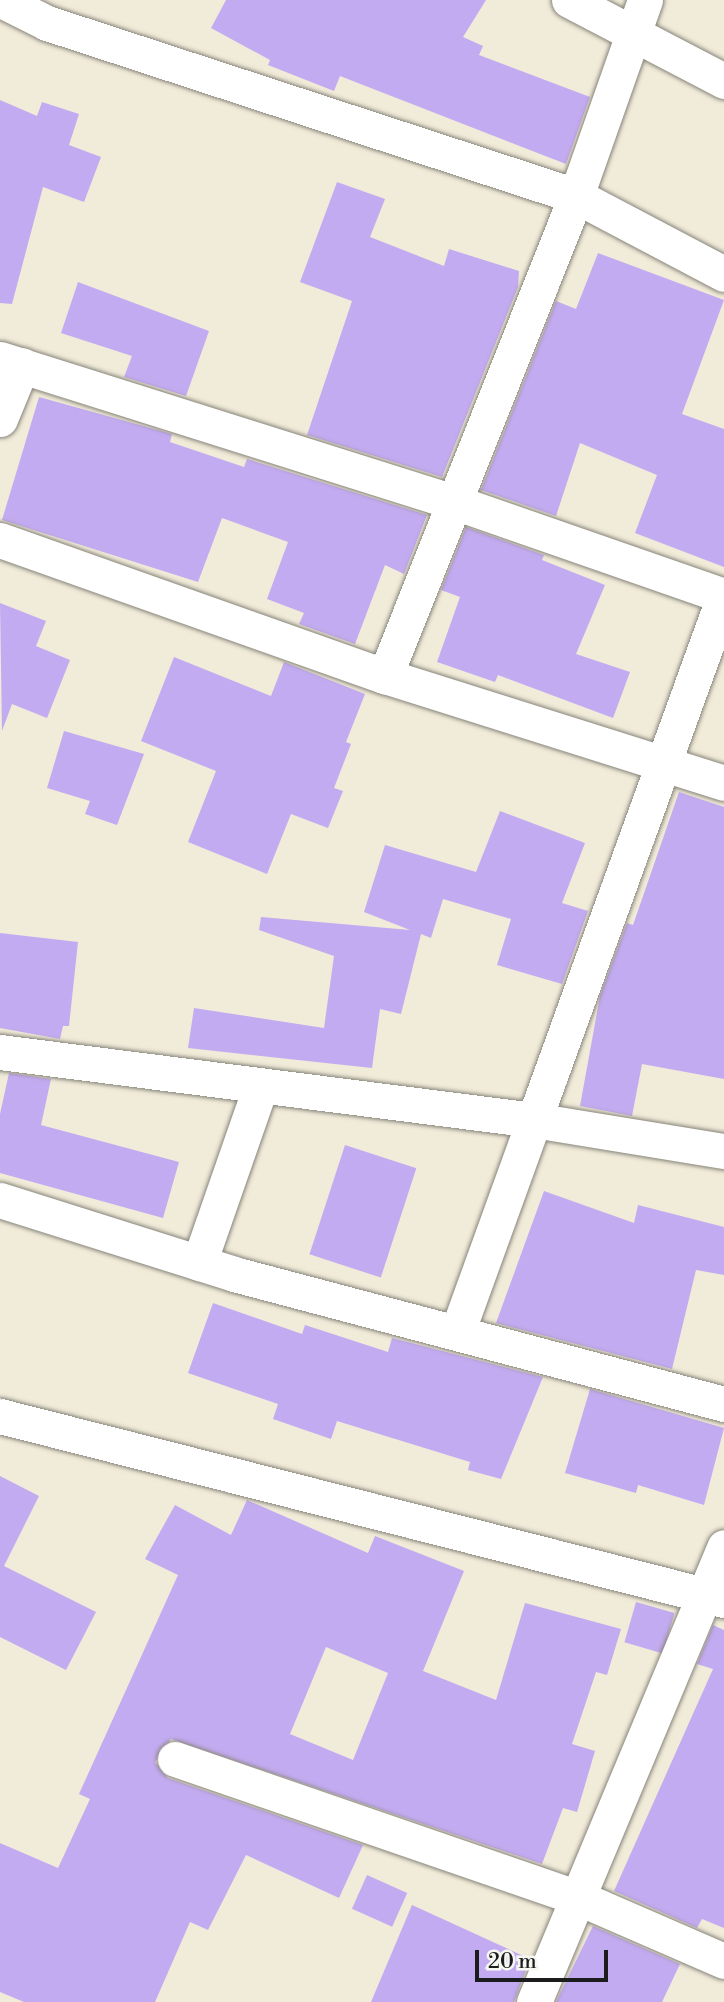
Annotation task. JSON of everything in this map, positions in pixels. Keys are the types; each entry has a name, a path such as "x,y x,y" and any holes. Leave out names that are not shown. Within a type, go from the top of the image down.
{"street":[{"path":"1,0 47,23 576,196 724,274"},
{"path":"569,0 724,80"},
{"path":"385,677 457,503 576,196 645,0"},
{"path":"0,419 11,362 457,503 724,596 660,763 458,1330"},
{"path":"0,540 385,677 724,783"},
{"path":"0,1052 260,1088 534,1120 724,1151"},
{"path":"199,1263 260,1088"},
{"path":"0,1200 199,1263 458,1330 724,1404"},
{"path":"0,1416 712,1593"},
{"path":"534,2002 712,1593 724,1547"},
{"path":"175,1759 579,1898 724,1961"}],"building":[{"path":"226,0 486,0 463,37 483,46 479,55 590,97 566,164 340,76 334,91 268,65 270,60 211,28"},
{"path":"0,100 37,116 42,102 79,114 69,145 101,157 84,202 43,187 12,304 0,303"},
{"path":"337,182 385,199 370,237 444,266 449,249 519,271 518,287 442,477 307,435 352,301 300,282"},
{"path":"598,253 724,300 682,414 724,429 724,567 635,533 657,475 580,443 556,516 481,490 556,301 576,309"},
{"path":"78,282 209,331 186,396 124,377 132,356 61,333"},
{"path":"39,397 172,434 170,442 244,467 247,459 427,515 404,574 385,565 355,644 299,624 304,613 267,599 288,542 222,518 198,582 2,520"},
{"path":"466,527 544,555 542,560 605,585 576,654 630,672 613,718 498,675 495,682 437,662 460,597 441,590"},
{"path":"0,603 46,621 36,646 70,660 47,718 12,704 2,731"},
{"path":"174,657 271,696 284,662 365,694 346,742 351,744 334,788 343,791 328,828 291,814 267,874 188,842 216,771 141,741"},
{"path":"64,731 144,754 117,825 85,814 90,801 47,788"},
{"path":"679,792 724,807 724,1079 642,1064 632,1116 580,1106 600,996 627,923 633,925"},
{"path":"500,811 585,843 562,903 588,911 562,984 497,965 511,919 443,899 431,938 421,934 401,1014 380,1009 372,1068 188,1048 194,1008 324,1028 334,956 259,930 261,917 410,930 364,912 385,845 476,872"},
{"path":"0,933 78,942 69,1026 63,1026 60,1039 0,1028"},
{"path":"9,1073 51,1079 41,1125 179,1162 163,1218 0,1173 0,1114"},
{"path":"345,1145 416,1168 381,1278 309,1254"},
{"path":"544,1191 634,1223 638,1205 724,1227 724,1275 696,1270 672,1369 496,1323"},
{"path":"213,1303 302,1334 305,1325 388,1352 392,1338 543,1377 501,1479 468,1470 470,1462 337,1421 331,1439 273,1419 278,1404 188,1373"},
{"path":"590,1389 724,1428 704,1505 638,1485 636,1493 565,1473"},
{"path":"0,1476 39,1496 4,1566 96,1612 66,1670 0,1637"},
{"path":"247,1500 368,1553 375,1536 464,1571 423,1671 496,1700 525,1603 621,1629 607,1675 596,1672 572,1744 595,1751 577,1812 563,1808 542,1864 171,1739 155,1762 168,1778 363,1845 339,1898 246,1855 208,1930 190,1922 155,2002 24,2002 0,1992 0,1843 58,1868 90,1799 79,1794 178,1575 145,1559 175,1505 231,1535","holes":["326,1647 388,1673 353,1760 290,1734"]},
{"path":"636,1602 674,1613 663,1653 624,1642"},
{"path":"713,1625 724,1630 724,1928 702,1919 697,1928 614,1891 713,1669 697,1664"},
{"path":"367,1875 407,1893 392,1927 352,1909"},
{"path":"412,1905 530,1959 514,2002 371,2002"},
{"path":"593,1926 680,1964 662,2002 556,2002"}]}
